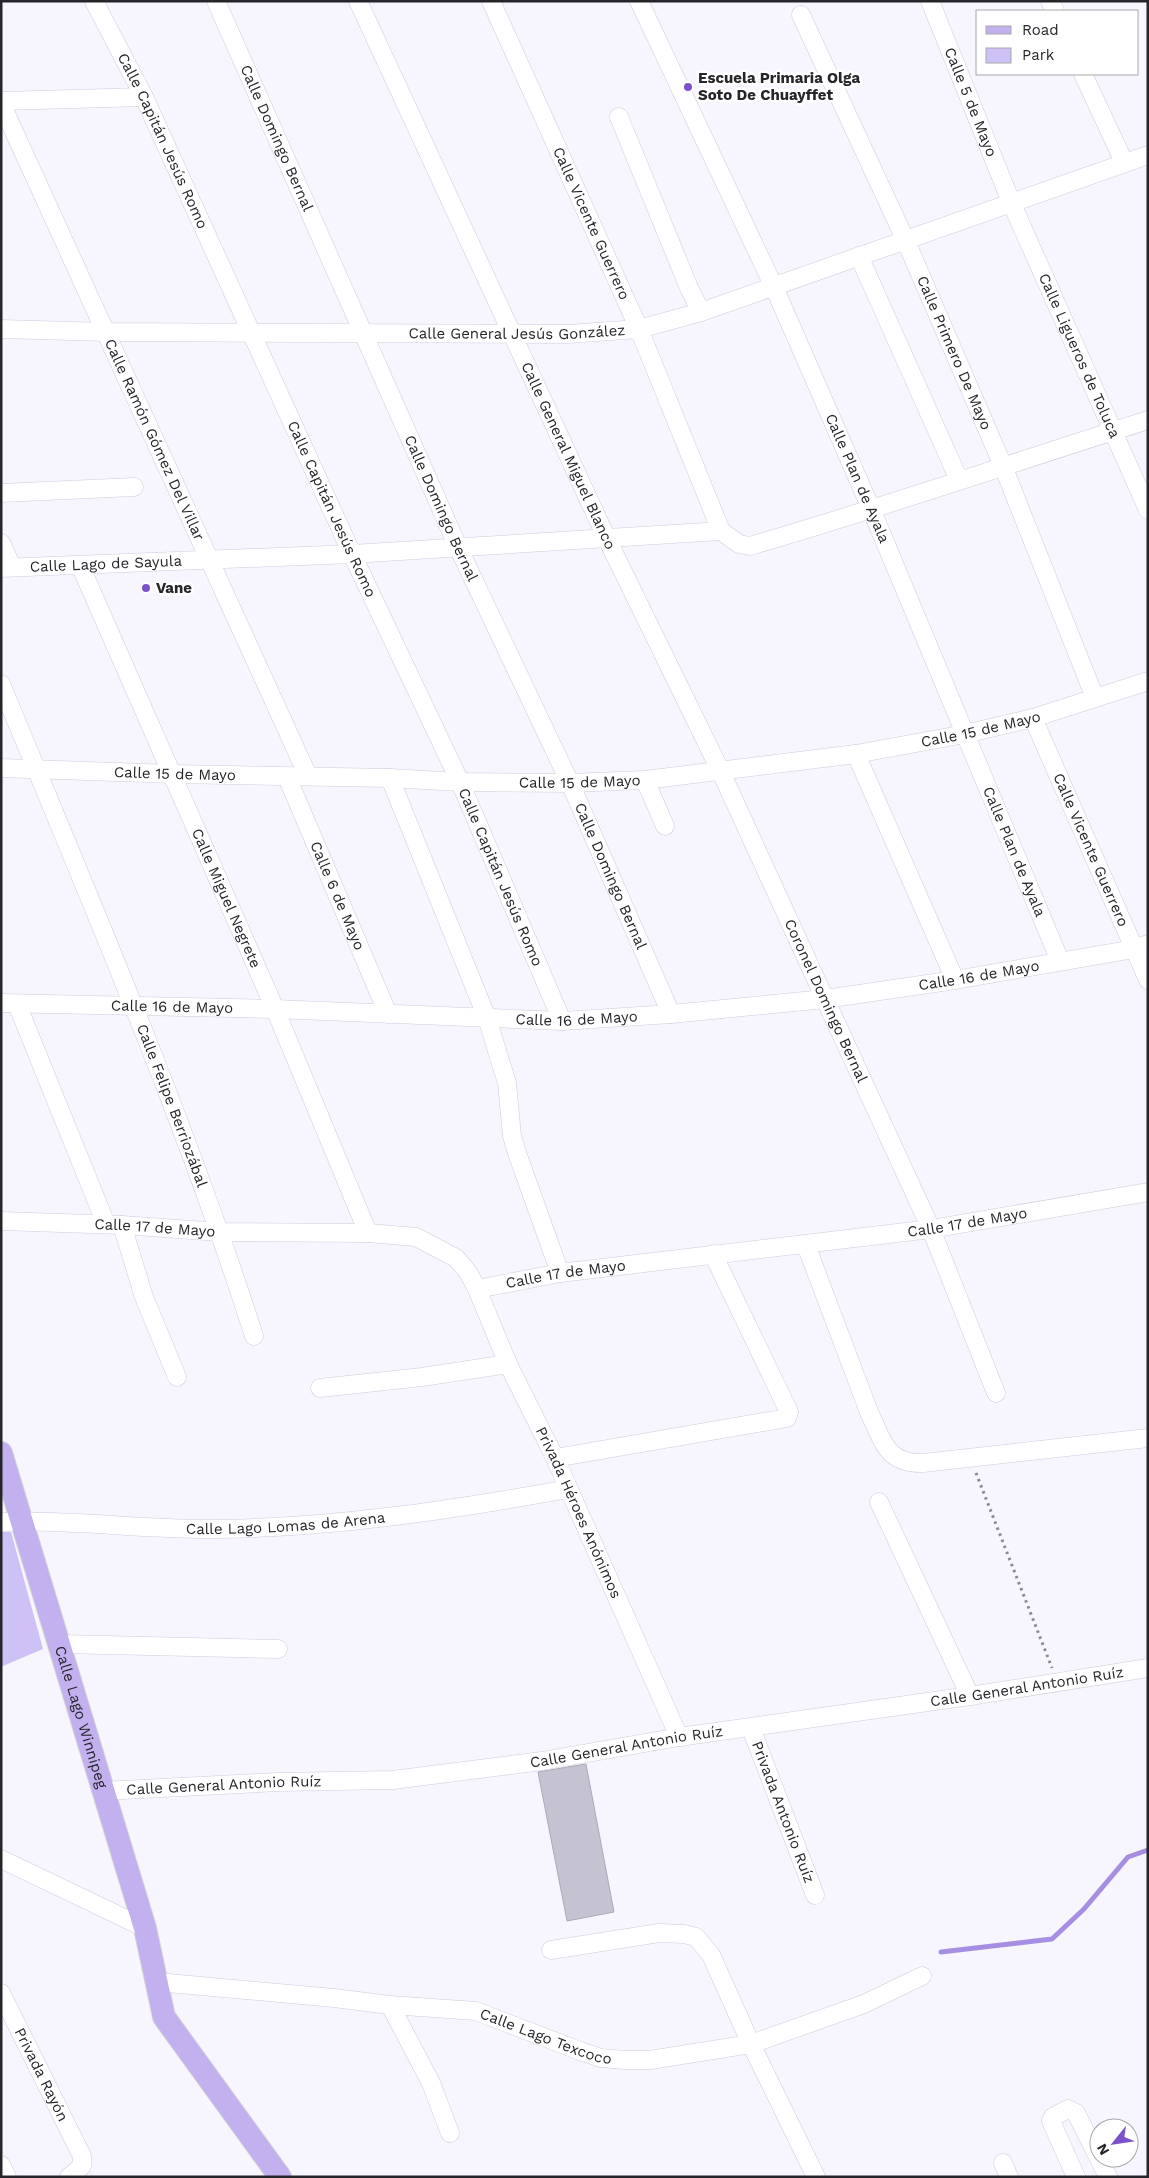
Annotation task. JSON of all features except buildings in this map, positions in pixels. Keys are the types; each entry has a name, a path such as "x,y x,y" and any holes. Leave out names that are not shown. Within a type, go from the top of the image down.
{"main road":[{"name":"Calle Lago Winnipeg","path":"1,1453 11,1522 60,1644 145,1928 164,2017 280,2177"}],"street":[{"name":"Calle Capitán Jesús Romo","path":"94,1 144,97 352,554 460,782 562,1021"},
{"name":"Calle Domingo Bernal","path":"216,1 458,547 570,783 671,1014"},
{"name":"Calle General Miguel Blanco","path":"358,1 607,539 721,772"},
{"name":"Calle Vicente Guerrero","path":"491,1 639,330 721,531"},
{"name":"Calle Plan de Ayala","path":"639,1 774,287 872,511 1060,961"},
{"name":"Calle 5 de Mayo","path":"930,1 1011,202"},
{"name":"Calle Primero De Mayo","path":"801,15 905,239 1003,466 1095,698"},
{"path":"1083,75 1124,162"},
{"path":"1,102 144,97"},
{"name":"Calle Ramón Gómez Del Villar","path":"1,102 308,776"},
{"path":"619,118 689,288 701,312"},
{"name":"Calle General Jesús González","path":"1,329 107,332 577,334 639,330 701,312 774,287 905,239 1148,155"},
{"name":"Calle Ligueros de Toluca","path":"1011,202 1148,510"},
{"path":"858,256 959,480"},
{"path":"721,531 739,544 750,546 872,511 959,480 1148,420"},
{"path":"1,493 134,487"},
{"name":"Calle Lago de Sayula","path":"6,568 352,554 721,531"},
{"path":"1,543 6,568"},
{"name":"Calle Miguel Negrete","path":"80,565 275,1009 368,1233"},
{"name":"Calle 15 de Mayo","path":"1,768 287,777 390,778 460,782 570,783 645,780 856,754 965,734 1033,718 1148,681"},
{"name":"Calle Felipe Berriozábal","path":"1,684 133,1005 220,1232 254,1336"},
{"name":"Calle Vicente Guerrero","path":"1033,718 1141,946 1148,980"},
{"path":"856,754 955,980"},
{"name":"Coronel Domingo Bernal","path":"721,772 931,1228 996,1393"},
{"name":"Calle 6 de Mayo","path":"287,777 388,1014"},
{"path":"390,778 487,1018 507,1083 512,1136 560,1274"},
{"path":"645,780 666,826"},
{"name":"Calle 16 de Mayo","path":"9,1004 275,1009 562,1021 671,1014 826,998 955,980 1141,946"},
{"path":"9,1004 114,1224 177,1378"},
{"name":"Calle 17 de Mayo","path":"1,1221 114,1224 220,1232 368,1233 416,1237 441,1248 456,1258 468,1272 477,1289 560,1274 931,1228 1148,1192"},
{"path":"806,1245 869,1412 892,1455 908,1463 970,1459 1148,1438"},
{"path":"555,1458 784,1420 788,1412 713,1254"},
{"name":"Privada Héroes Anónimos","path":"477,1289 508,1364 555,1458 679,1737"},
{"path":"320,1388 422,1377 508,1364"},
{"name":"Calle Lago Lomas de Arena","path":"11,1522 213,1529 298,1525 418,1513 568,1489"},
{"path":"879,1502 970,1696"},
{"path":"60,1644 278,1649"},
{"name":"Calle General Antonio Ruíz","path":"103,1791 278,1782 393,1780 542,1761 679,1737 970,1696 1148,1668"},
{"name":"Privada Antonio Ruíz","path":"751,1728 815,1895"},
{"path":"1,1859 145,1928"},
{"path":"551,1950 658,1933 684,1934 696,1937 711,1955 751,2044 816,2177"},
{"name":"Calle Lago Texcoco","path":"157,1982 390,2005 476,2011 602,2058 650,2060 751,2044 864,2004 922,1976"},
{"name":"Privada Rayón","path":"4,2005 82,2156 82,2166 69,2177"},
{"path":"390,2005 431,2083 450,2133"},
{"path":"1076,2177 1051,2121 1053,2117 1068,2109 1076,2113 1108,2177"}],"path":[{"path":"970,1459 1058,1683"}],"green space":[{"path":"1,1532 11,1532 43,1649 3,1666 1,1666"}],"waterway":[{"path":"941,1952 1052,1939 1084,1909 1128,1857 1148,1850"}],"place":[{"name":"Escuela Primaria Olga Soto De Chuayffet","path":"688,87"},
{"name":"Vane","path":"146,588"}]}
